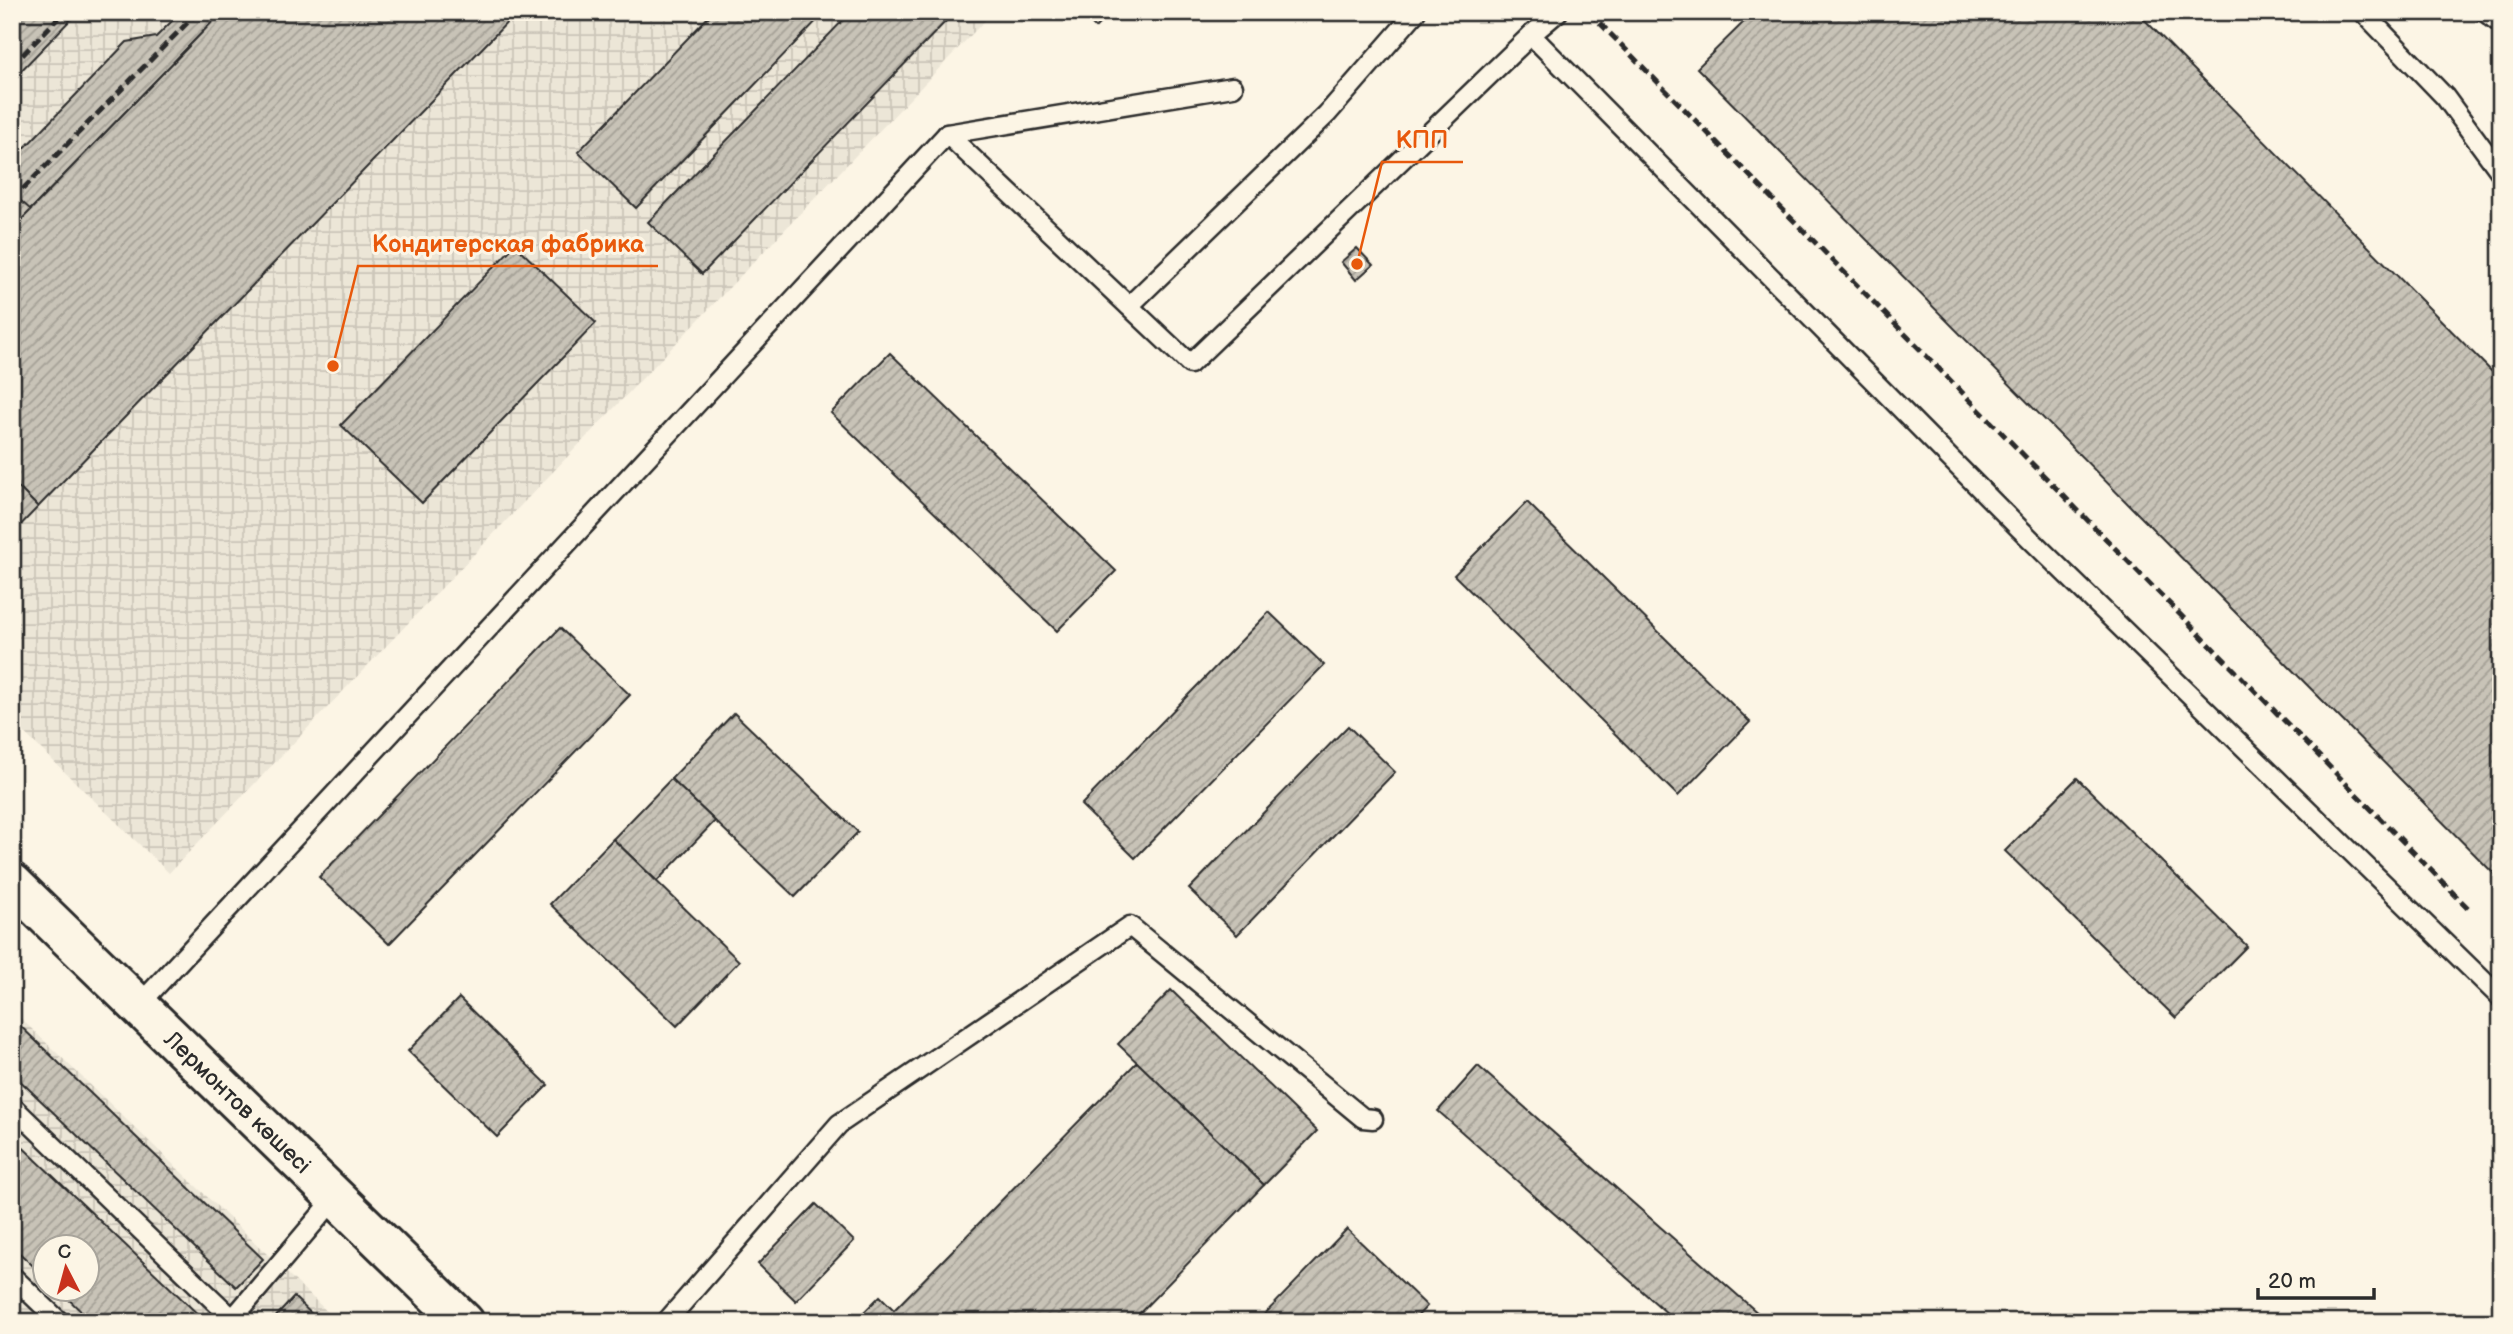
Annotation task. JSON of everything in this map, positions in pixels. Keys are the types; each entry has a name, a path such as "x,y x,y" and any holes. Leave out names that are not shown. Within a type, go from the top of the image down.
{"street":[{"name":"Лермонтов көшесі","path":"12,883 464,1322"}],"lane":[{"path":"1129,306 1327,114 1416,12"},
{"path":"947,134 1190,364 1558,12"},
{"path":"2362,12 2445,97 2501,173"},
{"path":"2485,12 2501,24"},
{"path":"1531,35 2020,528 2501,998"},
{"path":"139,1005 947,134 1233,87"},
{"path":"666,1322 839,1124 1130,926 1363,1118 1373,1119"},
{"path":"12,1106 233,1321 335,1198"},
{"path":"12,1276 60,1322"}],"shaded area":[{"path":"12,12 993,12 169,873 12,721"},
{"path":"12,1010 338,1322 12,1322"}],"building":[{"path":"12,12 78,12 12,80"},
{"path":"181,12 222,12 12,229 12,161 127,42 156,37"},
{"path":"222,12 517,12 38,507 12,481 12,229"},
{"path":"713,12 825,12 636,208 578,152"},
{"path":"851,12 943,12 949,18 702,274 648,222"},
{"path":"1080,12 1111,12 1095,28"},
{"path":"1754,12 2137,12 2501,381 2501,881 1697,68"},
{"path":"12,193 31,210 12,229"},
{"path":"515,245 596,323 422,503 341,425"},
{"path":"1357,248 1373,265 1356,280 1341,262"},
{"path":"890,353 1116,571 1057,631 831,413"},
{"path":"12,481 38,507 12,534"},
{"path":"1527,502 1750,722 1678,796 1454,575"},
{"path":"1269,612 1324,665 1135,858 1081,805"},
{"path":"560,628 630,695 389,944 319,877"},
{"path":"734,713 858,832 795,897 671,779"},
{"path":"1348,726 1395,772 1237,935 1189,889"},
{"path":"2077,778 2247,946 2176,1018 2005,851"},
{"path":"671,779 715,821 657,881 613,839"},
{"path":"613,839 739,961 677,1026 550,904"},
{"path":"1171,990 1317,1131 1264,1185 1118,1044"},
{"path":"459,998 548,1085 497,1137 408,1051"},
{"path":"12,1018 263,1259 236,1287 12,1073"},
{"path":"1137,1062 1264,1185 1131,1322 854,1322 880,1296 894,1310"},
{"path":"1478,1066 1768,1322 1677,1322 1438,1111"},
{"path":"12,1137 205,1321 92,1322 71,1302 102,1302 102,1232 32,1232 32,1265 12,1246"},
{"path":"816,1204 854,1241 796,1301 758,1264"},
{"path":"1347,1229 1427,1306 1412,1322 1257,1322"},
{"path":"294,1297 320,1322 271,1322"},
{"path":"12,1307 28,1322 12,1322"}],"railway":[{"path":"12,66 64,12"},
{"path":"12,200 198,12"},
{"path":"1589,12 2469,909"}],"place":[{"name":"КПП","path":"1357,264"},
{"name":"Кондитерская фабрика","path":"333,366"}]}
